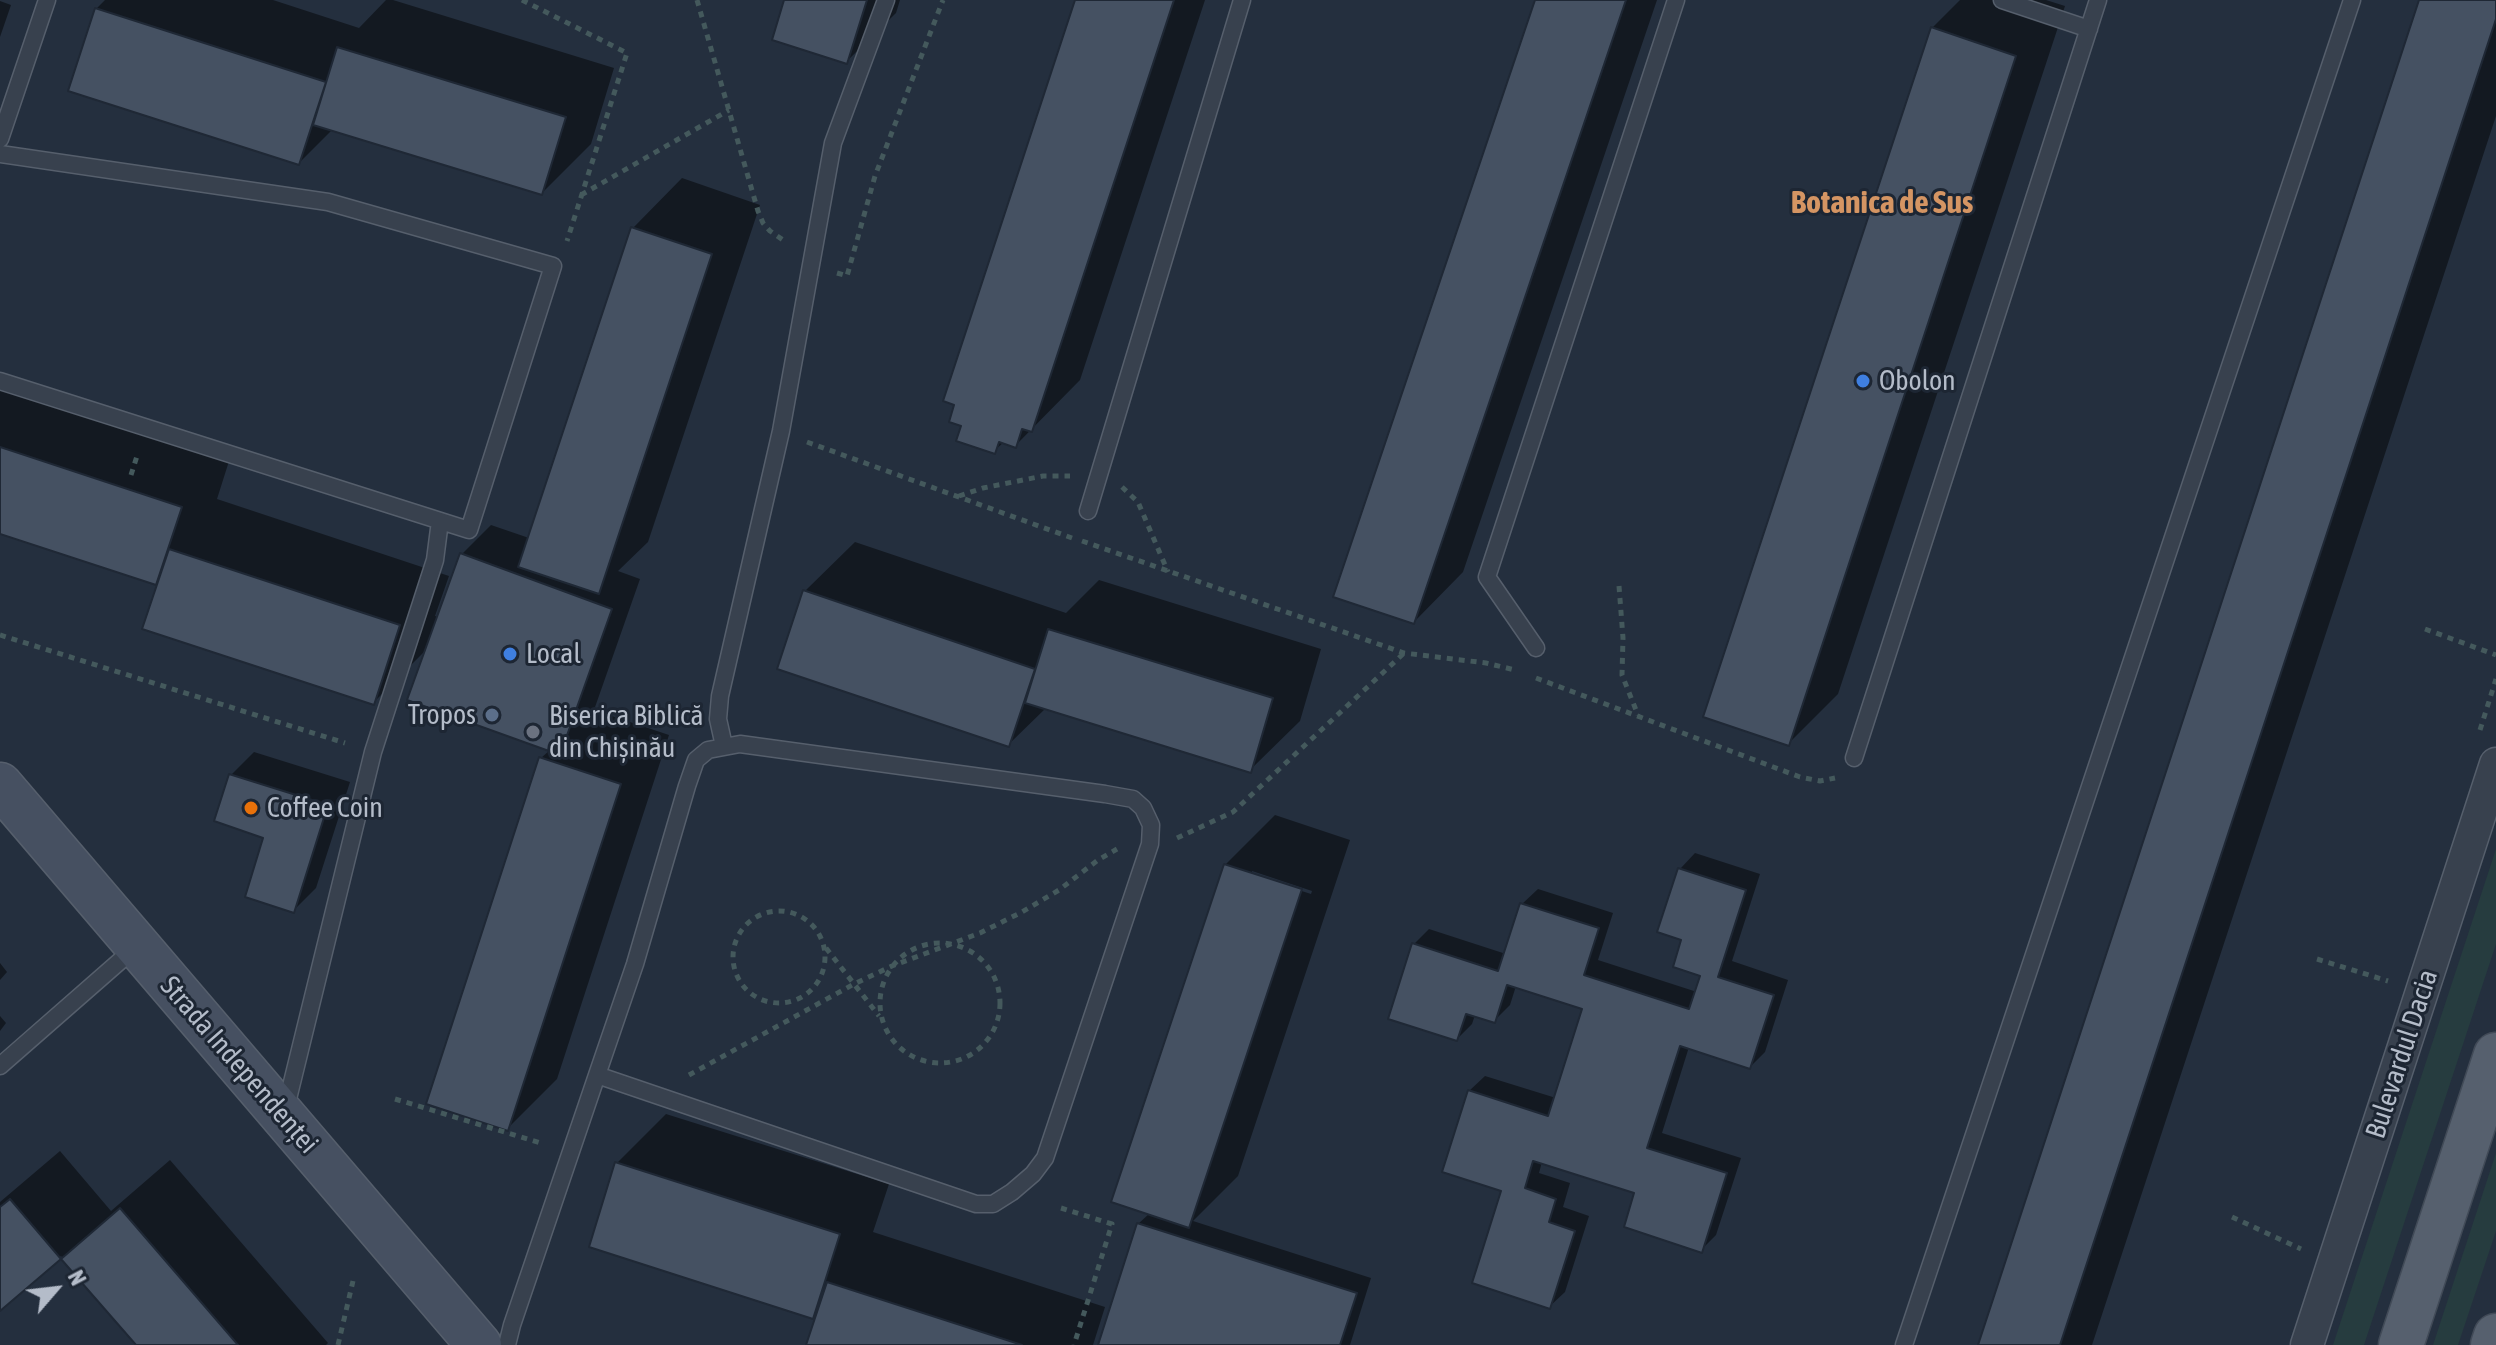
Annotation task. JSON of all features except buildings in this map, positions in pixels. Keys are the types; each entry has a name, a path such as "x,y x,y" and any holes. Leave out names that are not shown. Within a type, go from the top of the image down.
{"main road":[{"name":"Strada Independenței","path":"0,785 479,1345"},
{"path":"2401,1345 2496,1055"},
{"path":"2493,1345 2496,1336"}],"street":[{"name":"Bulevardul Dacia","path":"2307,1345 2496,764"}],"lane":[{"path":"0,139 47,0"},
{"path":"724,746 718,719 720,696 781,431 833,143 886,0"},
{"path":"1088,511 1242,0"},
{"path":"1536,648 1487,577 1676,0"},
{"path":"2002,0 2089,29"},
{"path":"1854,758 2098,0"},
{"path":"1904,1345 2352,0"},
{"path":"0,154 328,202 553,266 469,530 0,381"},
{"path":"284,1116 373,752 435,560 440,521"},
{"path":"507,1345 597,1075 635,964 696,760 708,750 740,744 1119,796 1133,799 1143,808 1151,825 1150,844 1045,1158 1033,1174 993,1204 976,1204 597,1075"},
{"path":"0,1066 137,946"}],"path":[{"path":"522,0 627,53 579,196 566,245 553,266"},
{"path":"697,0 763,223 781,236 809,265 847,276 875,176 943,0"},
{"path":"579,196 729,110"},
{"path":"781,431 1169,573 1404,653 1510,668 1800,777 1820,781 1833,779 1844,772 1854,758"},
{"path":"957,496 1043,476 1115,483 1128,490 1138,502 1169,573"},
{"path":"1619,586 1622,675 1638,716"},
{"path":"2425,629 2496,655"},
{"path":"0,635 373,752"},
{"path":"652,1093 854,984 892,966 955,944 1022,912 1059,890 1098,860 1151,830 1178,838 1233,812 1404,653"},
{"path":"823,944 826,955 819,978 804,995 794,1000 783,1003 760,1000 748,993 735,972 732,959 738,936 746,925 768,913 780,911 802,917 819,934 823,944 881,1020 892,1041 910,1056 944,1064 967,1058 986,1043 998,1023 998,987 987,966 969,950 955,944"},
{"path":"2317,959 2396,984"},
{"path":"881,1020 879,996 892,966"},
{"path":"395,1099 545,1145"},
{"path":"1061,1208 1112,1224 1074,1345"},
{"path":"2232,1217 2306,1251"},
{"path":"338,1345 353,1281"}],"green space":[{"path":"2496,849 2496,944 2364,1345 2333,1345"},
{"path":"2496,1153 2496,1231 2458,1345 2433,1345"}],"place":[{"name":"Obolon","path":"1863,381"},
{"name":"Local","path":"510,654"},
{"name":"Tropos","path":"492,715"},
{"name":"Biserica Biblică din Chișinău","path":"533,732"},
{"name":"Coffee Coin","path":"251,808"}],"district":[{"name":"Botanica de Sus","path":"1882,203"}]}
